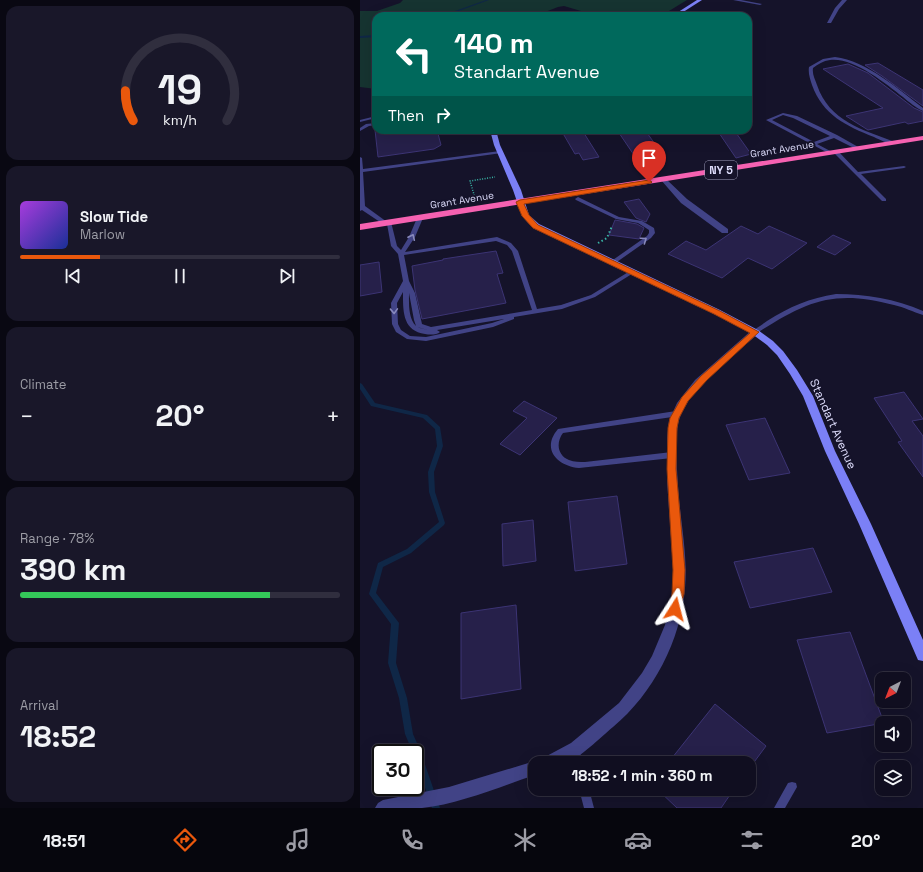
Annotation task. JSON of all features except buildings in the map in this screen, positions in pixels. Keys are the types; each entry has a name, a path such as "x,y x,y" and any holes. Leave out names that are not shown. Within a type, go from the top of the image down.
{"highway":[{"name":"Grant Avenue","path":"360,227 923,138"}],"street":[{"path":"680,12 700,0"},
{"path":"829,22 837,8 845,0"},
{"name":"Standart Avenue","path":"494,134 526,216 536,226 717,312 755,332 770,343 780,353 794,372 808,396 830,451 865,524 923,655"},
{"path":"663,179 684,201 725,231"},
{"path":"561,756 589,739 627,704 656,664 668,638 678,594 679,570 672,493 672,428 676,414 685,399 704,378 755,332"},
{"path":"383,808 461,792 528,770"}],"lane":[{"path":"735,0 760,4"},
{"path":"893,143 844,122 824,106 810,72 811,67 822,60 838,58 851,62 881,80 923,110"},
{"path":"858,148 788,114 783,114 768,120 834,152 858,173 884,200"},
{"path":"360,121 372,118"},
{"path":"360,128 372,124"},
{"path":"815,143 835,136"},
{"path":"361,170 500,152"},
{"path":"360,158 361,208 387,223 394,246 401,254 406,281 408,319 410,326 414,330 430,333 518,316"},
{"path":"858,173 904,166"},
{"path":"578,199 618,218 640,222 652,229 652,233 649,237 612,262"},
{"path":"401,254 410,241 420,218"},
{"path":"401,254 497,238 509,244 515,251 535,311"},
{"path":"406,281 412,293 419,325 431,328 562,307 593,296 632,272"},
{"path":"406,281 394,303 395,324 398,331 409,338 426,339 492,325 535,311"},
{"path":"755,332 786,312 810,301 827,298 853,296 879,299 907,306 923,313"},
{"path":"672,455 585,465 572,464 562,460 557,455 554,441 556,436 561,431 676,414"},
{"path":"574,749 576,756"},
{"path":"779,808 792,787"},
{"path":"586,796 589,808"}],"path":[{"path":"476,199 470,181 495,178"},
{"path":"595,245 607,238 614,220"}],"green space":[{"path":"403,0 687,0 669,11 664,12 584,12 564,6 545,12 372,12 372,88 360,87 360,11 377,11 400,3"}],"waterway":[{"path":"454,12 488,0"},
{"path":"360,37 372,36"},
{"path":"360,385 373,405 425,416 438,428 440,446 431,472 432,492 442,523 409,551 380,565 372,594 395,623 392,663 403,698 409,734 436,808"}],"route":[{"path":"649,182 520,202 526,216 536,226 717,312 755,332 704,378 685,399 674,418 672,428 672,493 679,570 678,594 675,609"}]}
